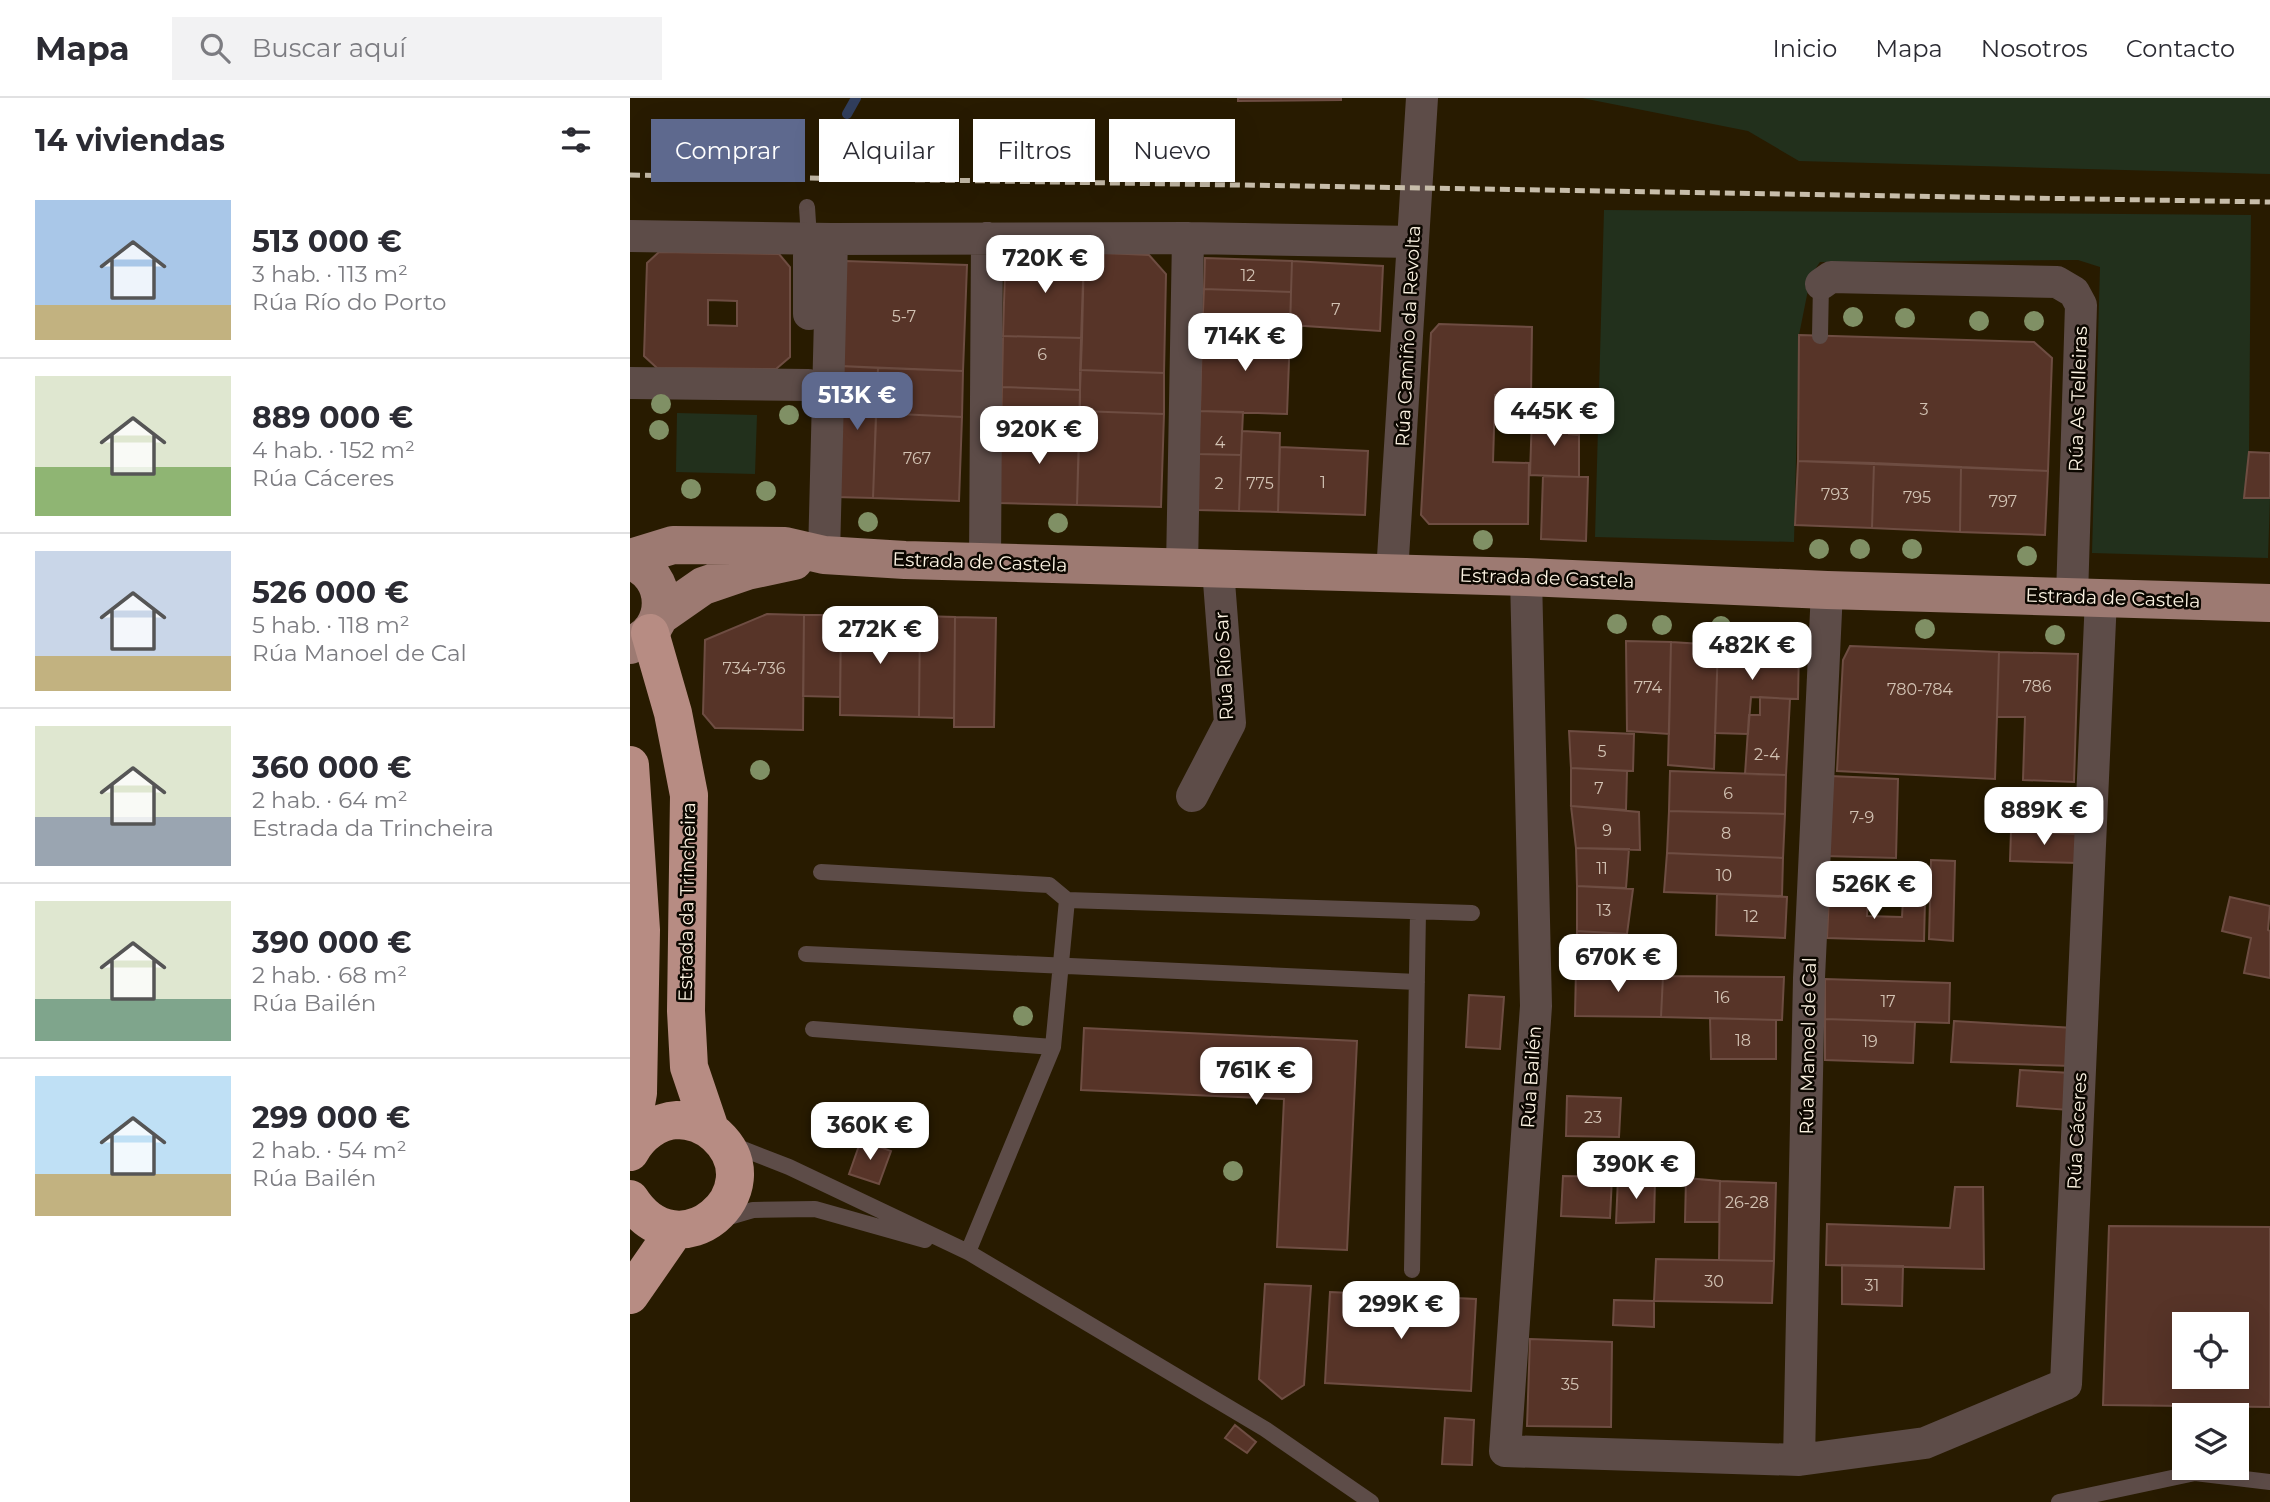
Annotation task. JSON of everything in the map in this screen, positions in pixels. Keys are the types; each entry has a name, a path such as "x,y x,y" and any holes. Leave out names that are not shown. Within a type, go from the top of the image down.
{"highway":[{"name":"Estrada da Trincheira","path":"630,1295 688,1228 714,1218 725,1206 732,1192 735,1176 732,1158 717,1136 689,1067 686,1011 689,795 673,713 647,632"},
{"path":"630,765 641,930 638,1093 630,1138"},
{"path":"630,1152 642,1135 657,1125 676,1120 694,1122 717,1136"},
{"path":"630,1199 648,1220 661,1227 688,1228"}],"main road":[{"path":"630,559 673,545 785,546 824,555"},
{"name":"Estrada de Castela","path":"824,555 2270,603"},
{"path":"647,632 704,586 747,571 824,555"},
{"path":"630,559 651,574 659,586 662,601 647,632"}],"street":[{"name":"Rúa Camiño da Revolta","path":"1392,573 1422,98"},
{"path":"630,236 820,239 1188,238 1413,242"},
{"path":"985,562 987,238"},
{"name":"Rúa Río Sar","path":"1188,238 1200,568 1230,723 1192,796"},
{"path":"785,546 804,522 808,385 820,239"},
{"path":"820,239 824,555"},
{"name":"Rúa As Telleiras","path":"1821,284 1831,276 2057,282 2074,292 2081,305 2086,598"},
{"path":"630,383 808,385"},
{"name":"Rúa Bailén","path":"1526,577 1536,1006 1505,1451 1799,1460"},
{"name":"Rúa Manoel de Cal","path":"1799,1460 1809,978 1827,590"},
{"name":"Rúa Cáceres","path":"1799,1460 1925,1443 2066,1384 2086,598"}],"lane":[{"path":"807,207 820,239"},
{"path":"1820,336 1821,284"},
{"path":"821,872 1049,885 1067,900 1472,913"},
{"path":"968,1252 1053,1047 1067,900"},
{"path":"1412,1270 1418,912"},
{"path":"806,954 1417,982"},
{"path":"813,1029 1053,1047"},
{"path":"717,1136 968,1252 1265,1429 1371,1502"},
{"path":"688,1228 753,1210 815,1209 968,1252"},
{"path":"2059,1502 2195,1473 2270,1482"}],"green space":[{"path":"1582,98 2270,98 2270,174 1799,161 1748,131"},
{"path":"1604,210 2251,215 2249,452 2244,498 2270,498 2268,558 2092,553 2100,267 2078,260 1820,262 1811,275 1799,335 1794,542 1595,537"},
{"path":"677,413 757,415 755,474 676,472"}],"building":[{"path":"1238,98 1341,98 1341,100 1238,101"},
{"path":"1027,251 1084,252 1082,338 1003,336 1005,270"},
{"path":"659,252 779,254 790,267 790,357 776,369 657,368 644,356 647,263","holes":["708,300 737,301 737,326 708,325"]},
{"path":"1084,252 1149,255 1166,274 1164,373 1080,370"},
{"path":"1205,258 1292,261 1291,292 1204,289"},
{"path":"845,261 967,265 963,371 840,366"},
{"path":"1292,261 1383,266 1380,331 1290,325"},
{"path":"1204,289 1291,292 1290,334 1202,332"},
{"path":"1439,324 1532,327 1531,396 1495,395 1493,462 1529,463 1528,524 1429,524 1421,515 1431,333"},
{"path":"1202,332 1290,334 1287,414 1200,411"},
{"path":"1799,335 2034,342 2052,358 2048,471 1798,461"},
{"path":"1003,336 1082,338 1080,390 1002,387"},
{"path":"840,366 878,368 873,498 836,497"},
{"path":"878,368 963,371 962,417 876,413"},
{"path":"1080,370 1164,373 1164,414 1080,411"},
{"path":"1002,387 1080,390 1079,429 1001,427"},
{"path":"1080,411 1164,414 1161,507 1077,505"},
{"path":"1200,411 1243,412 1241,455 1198,454"},
{"path":"876,413 962,417 959,501 873,498"},
{"path":"1532,415 1570,417 1569,434 1579,435 1579,477 1530,475"},
{"path":"1001,427 1079,429 1077,505 999,503"},
{"path":"1242,431 1280,433 1278,512 1239,511"},
{"path":"1280,447 1368,451 1365,515 1278,512"},
{"path":"2249,452 2270,453 2270,498 2244,498"},
{"path":"1198,454 1241,455 1239,511 1197,510"},
{"path":"1798,461 1874,463 1872,528 1795,525"},
{"path":"1874,463 1961,467 1960,532 1872,528"},
{"path":"1961,467 2048,471 2045,535 1960,532"},
{"path":"1543,476 1588,477 1586,541 1541,539"},
{"path":"767,614 804,615 803,730 715,728 703,714 705,640"},
{"path":"804,615 841,615 840,697 803,696"},
{"path":"841,615 920,616 919,717 840,715"},
{"path":"920,616 955,617 954,718 919,717"},
{"path":"955,617 996,618 994,727 954,727"},
{"path":"1626,641 1671,642 1669,734 1627,731"},
{"path":"1671,642 1718,645 1714,769 1668,765"},
{"path":"1718,645 1799,647 1798,699 1751,697 1748,734 1715,733"},
{"path":"1850,646 1999,652 1995,779 1837,771 1843,660"},
{"path":"1999,652 2078,654 2074,782 2023,780 2025,717 1997,717"},
{"path":"1760,697 1790,699 1786,775 1745,774 1749,715 1760,715"},
{"path":"1569,731 1634,734 1633,771 1571,768"},
{"path":"1571,768 1627,771 1626,810 1571,806"},
{"path":"1670,771 1786,775 1785,814 1669,811"},
{"path":"1830,776 1898,779 1896,858 1825,856"},
{"path":"2025,793 2074,794 2074,833 2025,831"},
{"path":"1571,806 1639,812 1640,850 1576,848"},
{"path":"1669,811 1785,814 1783,858 1667,853"},
{"path":"2011,831 2079,834 2078,863 2010,861"},
{"path":"1576,848 1629,849 1626,888 1577,886"},
{"path":"1667,853 1783,858 1782,896 1664,892"},
{"path":"1931,860 1955,861 1953,941 1929,939"},
{"path":"1577,886 1633,889 1627,934 1577,931"},
{"path":"1717,894 1787,897 1785,938 1716,935"},
{"path":"1829,896 1868,897 1867,916 1902,917 1903,899 1925,900 1924,941 1827,938"},
{"path":"2230,897 2270,906 2270,978 2244,973 2251,938 2222,931"},
{"path":"1577,931 1627,934 1629,973 1576,968"},
{"path":"1576,968 1663,976 1661,1017 1575,1016"},
{"path":"1663,976 1784,977 1782,1020 1661,1017"},
{"path":"1825,979 1950,983 1949,1023 1825,1019"},
{"path":"1469,995 1504,997 1500,1049 1466,1047"},
{"path":"1710,1018 1776,1020 1776,1059 1711,1059"},
{"path":"1825,1019 1915,1022 1913,1063 1825,1060"},
{"path":"1954,1021 2074,1028 2072,1066 1951,1062"},
{"path":"1084,1028 1357,1041 1347,1250 1277,1247 1284,1099 1081,1090"},
{"path":"2020,1070 2071,1073 2069,1110 2017,1106"},
{"path":"1567,1096 1621,1098 1619,1137 1566,1136"},
{"path":"861,1140 891,1151 879,1184 849,1174"},
{"path":"1563,1176 1612,1177 1610,1218 1561,1216"},
{"path":"1618,1178 1655,1179 1654,1222 1616,1223"},
{"path":"1686,1178 1720,1181 1719,1222 1685,1222"},
{"path":"1720,1181 1776,1183 1774,1261 1719,1261"},
{"path":"1955,1187 1983,1187 1984,1269 1826,1265 1827,1224 1950,1228"},
{"path":"2109,1226 2270,1227 2270,1407 2249,1407 2249,1403 2172,1403 2172,1406 2103,1405"},
{"path":"1656,1259 1774,1261 1772,1303 1654,1301"},
{"path":"1842,1265 1903,1266 1902,1306 1842,1304"},
{"path":"1265,1284 1311,1286 1304,1385 1282,1399 1259,1379"},
{"path":"1330,1292 1476,1299 1471,1391 1325,1383"},
{"path":"1614,1300 1654,1301 1654,1327 1613,1325"},
{"path":"1530,1339 1612,1342 1611,1427 1527,1426"},
{"path":"1445,1418 1474,1420 1472,1465 1442,1464"},
{"path":"1235,1425 1256,1442 1247,1453 1225,1438"}],"waterway":[{"path":"847,114 856,98"}],"railway":[{"path":"630,175 2270,202"}]}
